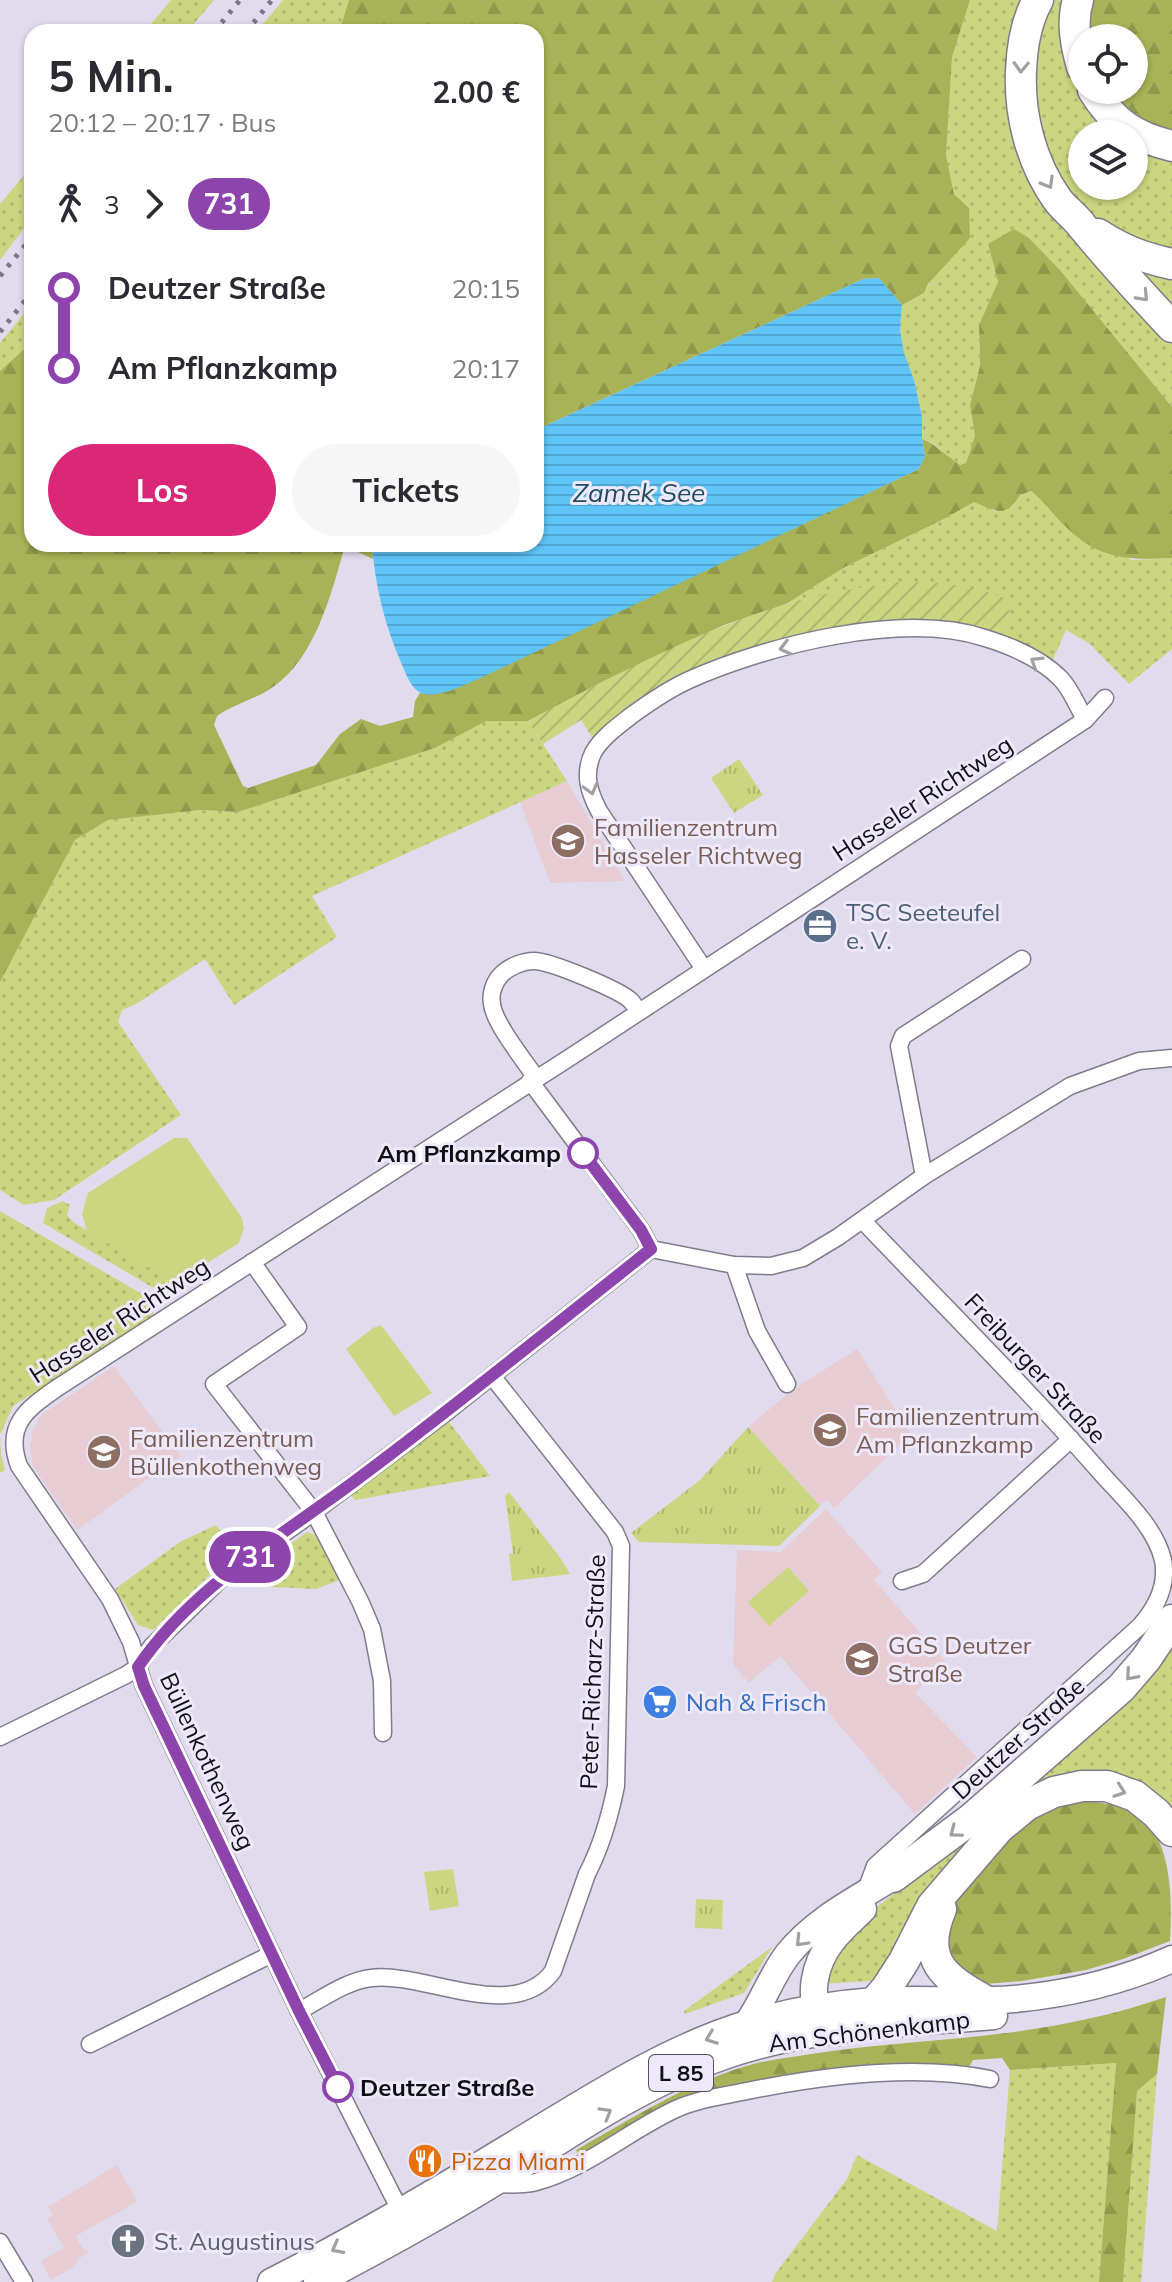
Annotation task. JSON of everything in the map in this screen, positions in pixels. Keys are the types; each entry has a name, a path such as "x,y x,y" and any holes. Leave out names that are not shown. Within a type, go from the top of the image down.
{"highway":[{"path":"1038,0 1026,31 1020,89 1028,136 1042,173 1058,201 1172,327"},
{"path":"1075,24 1078,0"},
{"path":"1101,104 1122,125 1150,141 1172,146"},
{"path":"1080,222 1117,247 1172,264"},
{"path":"884,1872 971,1819 1121,1688 1146,1659 1172,1620"},
{"path":"838,2030 863,2015 876,2001 904,1961 932,1906 999,1828 1027,1805 1054,1792 1082,1786 1107,1786 1135,1796 1172,1831"},
{"path":"955,1879 935,1923 935,1954 950,1979 984,2000"}],"main road":[{"path":"838,2030 824,2022 816,2008 814,1993 818,1967 831,1942 884,1872"},
{"path":"747,2024 779,1968 797,1944 823,1921 862,1904"},
{"name":"Am Schönenkamp","path":"747,2024 816,2008 876,2001 1013,1999 1074,1990 1164,1970"},
{"name":"Am Schönenkamp","path":"539,2155 617,2106 702,2064 762,2044 838,2030 1051,2009 1107,1997 1164,1970"},
{"name":"L 85","path":"271,2282 491,2184 539,2155 663,2059 747,2024"},
{"name":"L 85","path":"317,2282 406,2222 539,2155"}],"street":[{"path":"704,969 599,811 588,783 590,760 595,751 622,723 649,702 687,681 766,653 823,638 900,627 941,629 982,637 1015,649 1061,679 1085,720"},
{"name":"Hasseler Richtweg","path":"18,1424 29,1408 57,1388 1085,720 1105,698"},
{"path":"924,1176 899,1046 903,1036 1022,959"},
{"path":"638,1011 630,1000 555,965 530,961 506,970 498,978 492,994 499,1023 533,1080 641,1230 651,1249"},
{"path":"0,1737 138,1667 152,1646 226,1574 314,1512 492,1376 651,1249 734,1265 771,1266 803,1258 863,1221 924,1176 1070,1086 1139,1061 1172,1058"},
{"name":"Freiburger Straße","path":"863,1221 1071,1439 1144,1522 1162,1558"},
{"path":"252,1262 298,1327 214,1384 314,1512 349,1578 372,1629 382,1681 383,1733"},
{"path":"734,1265 757,1331 787,1384"},
{"name":"Peter-Richarz-Straße","path":"299,2011 356,1980 374,1977 468,1992 508,1994 531,1990 547,1980 553,1971 612,1804 616,1786 621,1546 615,1532 492,1376"},
{"name":"Büllenkothenweg","path":"18,1424 14,1446 19,1466 110,1599 131,1642 144,1686 299,2011 406,2222"},
{"path":"902,1581 923,1574 1071,1439"},
{"name":"Deutzer Straße","path":"884,1872 1140,1626 1158,1600 1163,1584 1162,1558"},
{"path":"90,2044 272,1954"},
{"path":"539,2155 590,2159 675,2109 696,2101 815,2079 878,2074 969,2074 990,2079"},
{"path":"0,2242 24,2282"}],"shaded area":[{"name":"Familienzentrum Hasseler Richtweg","path":"567,781 625,881 550,883 520,802"},
{"name":"Familienzentrum Am Pflanzkamp","path":"857,1349 911,1434 834,1508 827,1500 820,1506 748,1427 791,1391"},
{"name":"Familienzentrum Büllenkothenweg","path":"114,1366 180,1456 77,1530 33,1467 30,1448 33,1430 41,1415"},
{"name":"GGS Deutzer Straße","path":"826,1509 882,1572 874,1580 945,1661 915,1693 977,1757 915,1814 780,1656 749,1683 733,1664 737,1550 780,1552"},
{"path":"117,2165 137,2202 76,2236 88,2253 78,2259 75,2266 51,2280 41,2261 64,2248 47,2219 53,2215 48,2207"}],"green space":[{"path":"171,0 214,0 194,24 151,24"},
{"path":"283,0 349,0 342,24 263,24"},
{"path":"349,0 970,0 952,57 946,155 954,194 969,208 970,238 928,284 924,293 902,305 879,278 863,279 544,426 544,24 342,24"},
{"path":"970,0 1089,0 1087,24 1068,24 1068,104 1109,104 1139,120 1068,120 1068,200 1148,200 1148,124 1172,137 1172,407 1060,270 1029,238 988,244 998,283 979,325 980,366 970,405 975,436 966,463 960,465 922,439 922,416 900,330 902,305 924,293 969,208 954,194 946,155 952,57"},
{"path":"1089,0 1172,0 1172,137 1148,127 1148,120 1138,120 1120,104 1148,104 1148,24 1087,24"},
{"path":"24,176 24,228 0,260 0,204"},
{"path":"1014,229 1029,238 1060,270 1172,407 1172,558 1128,558 1103,552 1079,538 1031,491 1020,495 1010,507 1000,511 974,502 845,567 786,604 724,625 608,679 528,721 486,721 435,748 238,812 201,810 108,820 75,840 0,982 0,371 24,349 24,552 343,552 319,624 300,660 273,687 217,716 214,725 243,786 248,788 316,765 340,734 361,719 380,726 413,717 415,701 420,693 449,691 919,469 925,456 922,439 960,465 966,463 975,436 970,405 980,366 979,325 998,282 988,244"},
{"path":"24,314 24,349 0,371 0,343"},
{"path":"1031,491 1067,527 1132,560 1172,558 1172,649 1129,684 1090,644 1066,630 1050,666 998,639 1013,601 898,582 786,604 845,567 975,501 995,511 1013,506 1020,495"},
{"path":"358,552 373,552 373,559"},
{"path":"898,582 944,583 1013,601 998,639 899,625 684,679 595,742 581,720 543,744 528,721 653,657 718,628 812,597"},
{"path":"486,720 528,721 567,781 312,896 337,937 234,1005 205,959 122,1010 118,1022 181,1115 54,1200 24,1205 0,1190 0,982 75,840 108,820 201,810 238,812 435,748"},
{"path":"739,759 763,795 734,813 711,778"},
{"path":"174,1138 187,1138 242,1218 244,1228 239,1243 175,1283 87,1231 82,1214 88,1193"},
{"path":"63,1201 70,1205 67,1215 73,1222 175,1283 176,1292 169,1297 43,1223 47,1208"},
{"path":"0,1211 152,1300 153,1317 13,1406 0,1435"},
{"path":"381,1325 432,1393 394,1416 346,1349"},
{"path":"449,1422 490,1476 355,1500 351,1495"},
{"path":"748,1427 820,1506 779,1546 639,1542 631,1533 700,1480"},
{"path":"0,1435 5,1470 0,1473"},
{"path":"509,1492 570,1574 512,1581 509,1554 513,1553 505,1496"},
{"path":"216,1525 237,1552 153,1630 138,1625 115,1589 180,1542"},
{"path":"307,1532 315,1535 339,1580 316,1589 252,1586 245,1577"},
{"path":"788,1567 809,1591 769,1626 748,1602"},
{"path":"1172,1634 1172,1821 1168,1815 1046,1787 883,1980 823,1984 825,1971 865,1916 903,1887"},
{"path":"1075,1800 1131,1809 1149,1823 1162,1850 1169,1879 1170,1941 1086,1970 986,1984 969,1979 950,1956 946,1944 954,1904 977,1874 1029,1820 1054,1806"},
{"path":"453,1869 459,1906 430,1911 424,1872"},
{"path":"696,1899 723,1900 722,1929 695,1928"},
{"path":"772,1947 744,1993 685,2014 684,2011"},
{"path":"1166,1997 1157,2074 1137,2091 1123,2282 1099,2282 1116,2063 1010,2070 1002,2058 973,2060 969,2067 894,2068 735,2086 580,2157 576,2150 686,2089 757,2063 854,2048 1028,2030 1098,2017"},
{"path":"1116,2063 1099,2282 772,2282 847,2179 857,2155 997,2231 1010,2070"},
{"path":"1157,2074 1141,2282 1123,2282 1137,2091"}],"water":[{"name":"Zamek See","path":"879,278 902,305 900,330 904,353 922,416 925,456 919,469 466,684 431,695 413,686 386,621 373,552 544,552 544,426 863,279"}],"railway":[{"path":"220,24 240,0"},
{"path":"252,24 272,0"},
{"path":"0,276 24,247"},
{"path":"0,332 24,302"}],"bus line":[{"name":"731","path":"338,2087 144,1686 138,1667 152,1646 226,1574 444,1414 651,1249 641,1230 583,1153"}],"place":[{"name":"Familienzentrum Hasseler Richtweg","path":"568,841"},
{"name":"TSC Seeteufel e. V.","path":"820,926"},
{"name":"Am Pflanzkamp","path":"583,1153"},
{"name":"Familienzentrum Am Pflanzkamp","path":"830,1430"},
{"name":"Familienzentrum Büllenkothenweg","path":"104,1452"},
{"name":"GGS Deutzer Straße","path":"862,1659"},
{"name":"Nah & Frisch","path":"660,1702"},
{"name":"Deutzer Straße","path":"338,2087"},
{"name":"Pizza Miami","path":"425,2161"},
{"name":"St. Augustinus","path":"128,2241"}]}
